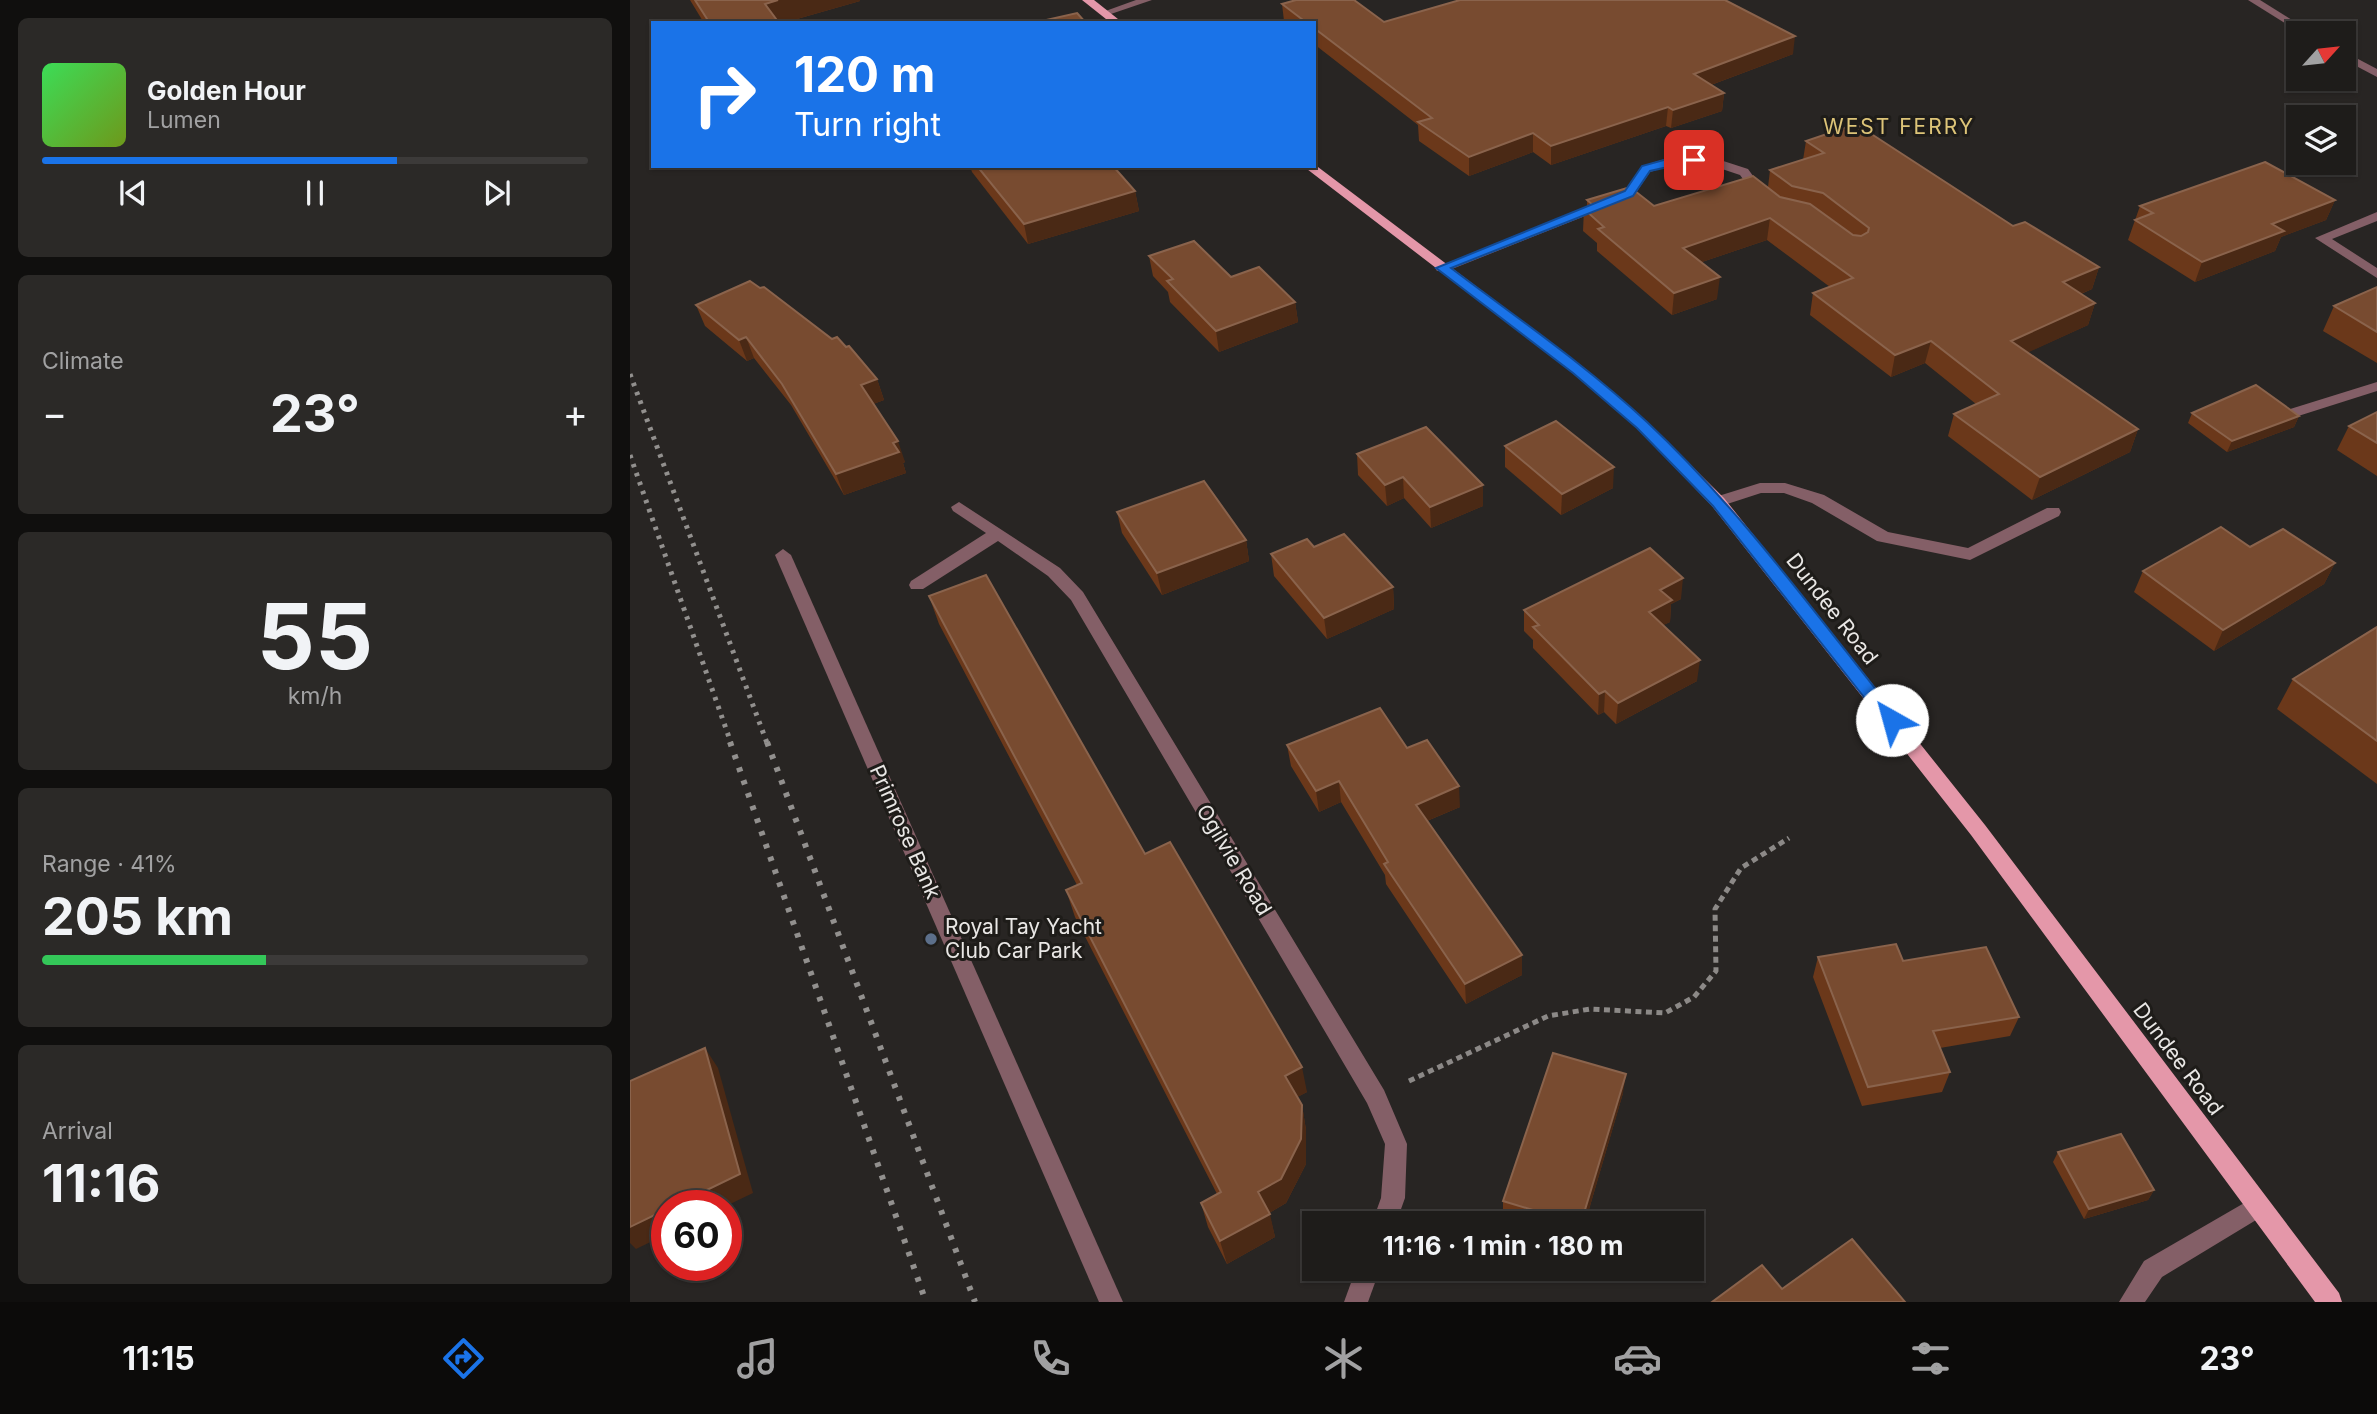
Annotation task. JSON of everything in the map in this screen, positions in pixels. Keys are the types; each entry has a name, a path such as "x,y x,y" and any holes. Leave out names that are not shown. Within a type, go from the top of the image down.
{"main road":[{"path":"1087,0 1115,21"},
{"name":"Dundee Road","path":"1312,168 1578,370 1642,425 1718,502 1984,837 2330,1302"}],"street":[{"path":"1105,13 1147,0"},
{"path":"2253,0 2288,21"},
{"path":"2356,62 2377,74"},
{"path":"1442,268 1629,194 1646,169 1678,159 1711,161 1744,172 1757,193 1775,206"},
{"path":"2377,216 2322,238 2377,274"},
{"path":"2292,413 2377,386"},
{"path":"1718,502 1760,488 1785,488 1818,499 1883,537 1970,554 2053,512"},
{"name":"Ogilvie Road","path":"959,507 1054,572 1077,596 1376,1097 1396,1144 1393,1198 1388,1211"},
{"path":"917,585 997,534"},
{"name":"Primrose Bank","path":"783,555 1111,1302"},
{"path":"2131,1302 2153,1269 2258,1206"},
{"path":"1356,1302 1364,1281"}],"path":[{"path":"1376,1097 1548,1016 1590,1009 1665,1013 1694,997 1716,971 1715,909 1741,868 1789,838"}],"building":[{"path":"695,0 778,0 765,4 778,21 708,21"},
{"path":"1296,0 1354,0 1384,22 1460,0 1725,0 1795,36 1694,74 1724,93 1673,110 1668,107 1551,146 1533,133 1469,157 1418,122 1432,118 1316,30 1316,21 1304,21 1282,4"},
{"path":"1077,13 1084,21 1042,21"},
{"path":"1856,124 2013,226 2025,222 2099,267 2063,282 2095,303 2011,341 2138,429 2040,477 1954,414 1999,394 1931,341 1895,355 1813,293 1853,278 1770,218 1683,248 1720,277 1674,293 1598,229 1604,227 1584,209 1594,206 1587,200 1630,187 1654,206 1753,176 1780,197 1810,204 1853,235 1861,236 1868,232 1869,228 1823,193 1792,186 1770,170 1824,153 1806,141"},
{"path":"2265,162 2335,200 2272,224 2284,231 2202,262 2135,220 2153,213 2140,206"},
{"path":"979,168 1115,168 1135,191 1024,224"},
{"path":"1194,241 1231,277 1259,267 1295,302 1216,331 1167,281 1173,279 1149,256"},
{"path":"750,281 760,288 764,287 832,339 837,337 846,347 849,346 877,379 861,385 898,441 893,443 899,452 836,474 782,384 746,337 739,340 696,305"},
{"path":"2377,287 2377,332 2334,306"},
{"path":"2256,385 2299,416 2232,441 2192,413"},
{"path":"2377,412 2377,443 2349,426"},
{"path":"1556,421 1614,467 1562,494 1505,446"},
{"path":"1426,427 1483,485 1430,507 1403,477 1385,485 1357,454"},
{"path":"1204,481 1246,540 1157,573 1117,512"},
{"path":"2221,527 2250,547 2283,529 2335,563 2223,630 2143,571"},
{"path":"1344,534 1393,587 1324,618 1271,554 1307,539 1314,547"},
{"path":"1650,548 1683,578 1660,590 1672,600 1649,612 1700,660 1618,703 1605,691 1599,694 1533,627 1539,625 1524,610"},
{"path":"986,575 1145,854 1170,842 1302,1067 1285,1076 1302,1105 1301,1139 1281,1179 1258,1192 1270,1214 1220,1241 1201,1203 1221,1192 1066,890 1082,883 929,596"},
{"path":"2377,627 2377,741 2293,679"},
{"path":"1380,708 1407,748 1427,740 1459,786 1416,805 1522,955 1465,984 1384,864 1388,862 1339,781 1316,791 1287,745"},
{"path":"1896,944 1903,961 1986,947 2019,1017 1933,1031 1950,1072 1868,1087 1818,957"},
{"path":"705,1048 740,1174 707,1190 651,1190 651,1217 630,1227 630,1081"},
{"path":"1553,1053 1626,1074 1585,1211 1536,1211 1503,1201"},
{"path":"2121,1134 2154,1190 2089,1209 2058,1152"},
{"path":"1852,1239 1905,1302 1712,1302 1762,1265 1782,1289"}],"railway":[{"path":"630,374 767,743"},
{"path":"630,455 731,743"},
{"path":"730,742 926,1302"},
{"path":"767,742 975,1302"}],"place":[{"name":"Royal Tay Yacht Club Car Park","path":"931,939"}],"district":[{"name":"WEST FERRY","path":"1899,127"}],"route":[{"path":"1694,160 1678,159 1646,169 1629,194 1442,268 1578,370 1642,425 1718,502 1892,720"}]}
